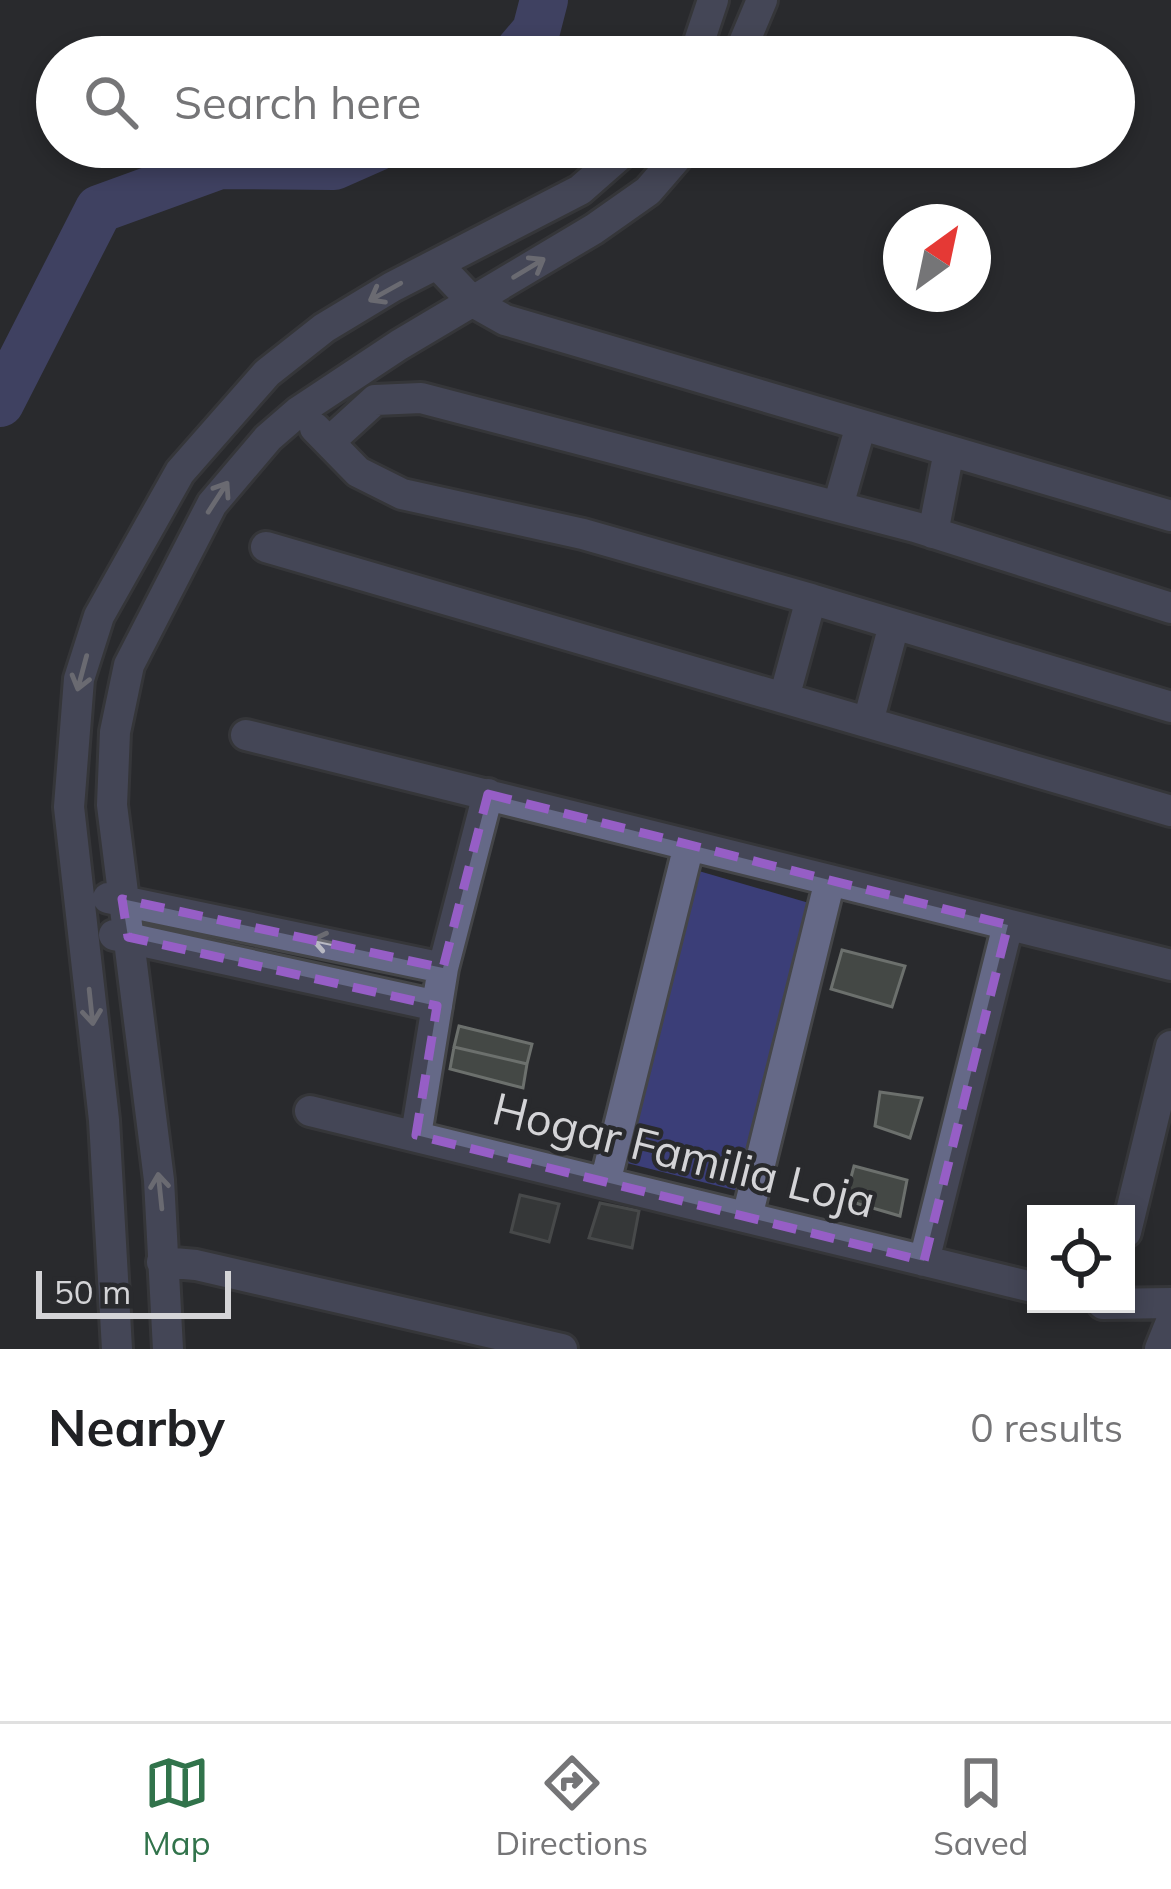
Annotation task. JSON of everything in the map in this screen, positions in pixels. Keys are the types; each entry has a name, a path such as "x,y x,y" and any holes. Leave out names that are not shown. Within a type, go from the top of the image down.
{"street":[{"path":"701,36 713,0"},
{"path":"746,36 761,0"},
{"path":"117,1349 114,1226 69,807 79,679 99,616 154,512 206,439 267,373 324,328 580,190 605,168"},
{"path":"168,1349 160,1196 112,805 115,732 129,665 212,504 238,468 298,412 648,191 668,168"},
{"path":"438,265 472,302 505,320 1171,516"},
{"path":"329,442 375,400 421,398 933,532 1171,608"},
{"path":"298,412 358,472 402,494 584,534 1171,707"},
{"path":"838,506 861,425"},
{"path":"933,532 949,451"},
{"path":"266,547 1171,811"},
{"path":"784,698 811,599"},
{"path":"868,722 894,625"},
{"path":"246,735 1171,965"},
{"path":"416,1136 443,968 488,794"},
{"path":"605,1183 689,845"},
{"path":"747,1217 830,880"},
{"path":"80,895 122,899 443,968"},
{"path":"924,1261 1008,925"},
{"path":"84,930 436,1006"},
{"path":"1133,1205 1171,1046"},
{"name":"Hogar Familia Loja","path":"310,1111 1027,1286"},
{"path":"162,1262 196,1265 562,1349"},
{"path":"1135,1304 1171,1303"},
{"path":"1160,1349 1171,1322"}],"highlighted area":[{"path":"488,794 1008,925 924,1261 416,1135 437,1006 128,937 122,899 443,968"}],"shaded area":[{"path":"685,867 809,903 738,1191 611,1159"}],"building":[{"path":"842,950 905,966 892,1007 831,989"},
{"path":"459,1026 532,1044 527,1064 454,1047"},
{"path":"454,1047 527,1064 523,1088 450,1069"},
{"path":"880,1092 922,1098 910,1138 875,1126"},
{"path":"854,1166 907,1180 900,1216 845,1200"},
{"path":"520,1195 559,1204 549,1242 511,1232"},
{"path":"600,1203 639,1211 632,1248 589,1238"}],"waterway":[{"path":"532,36 544,0"},
{"path":"0,403 99,209 212,168"}]}
